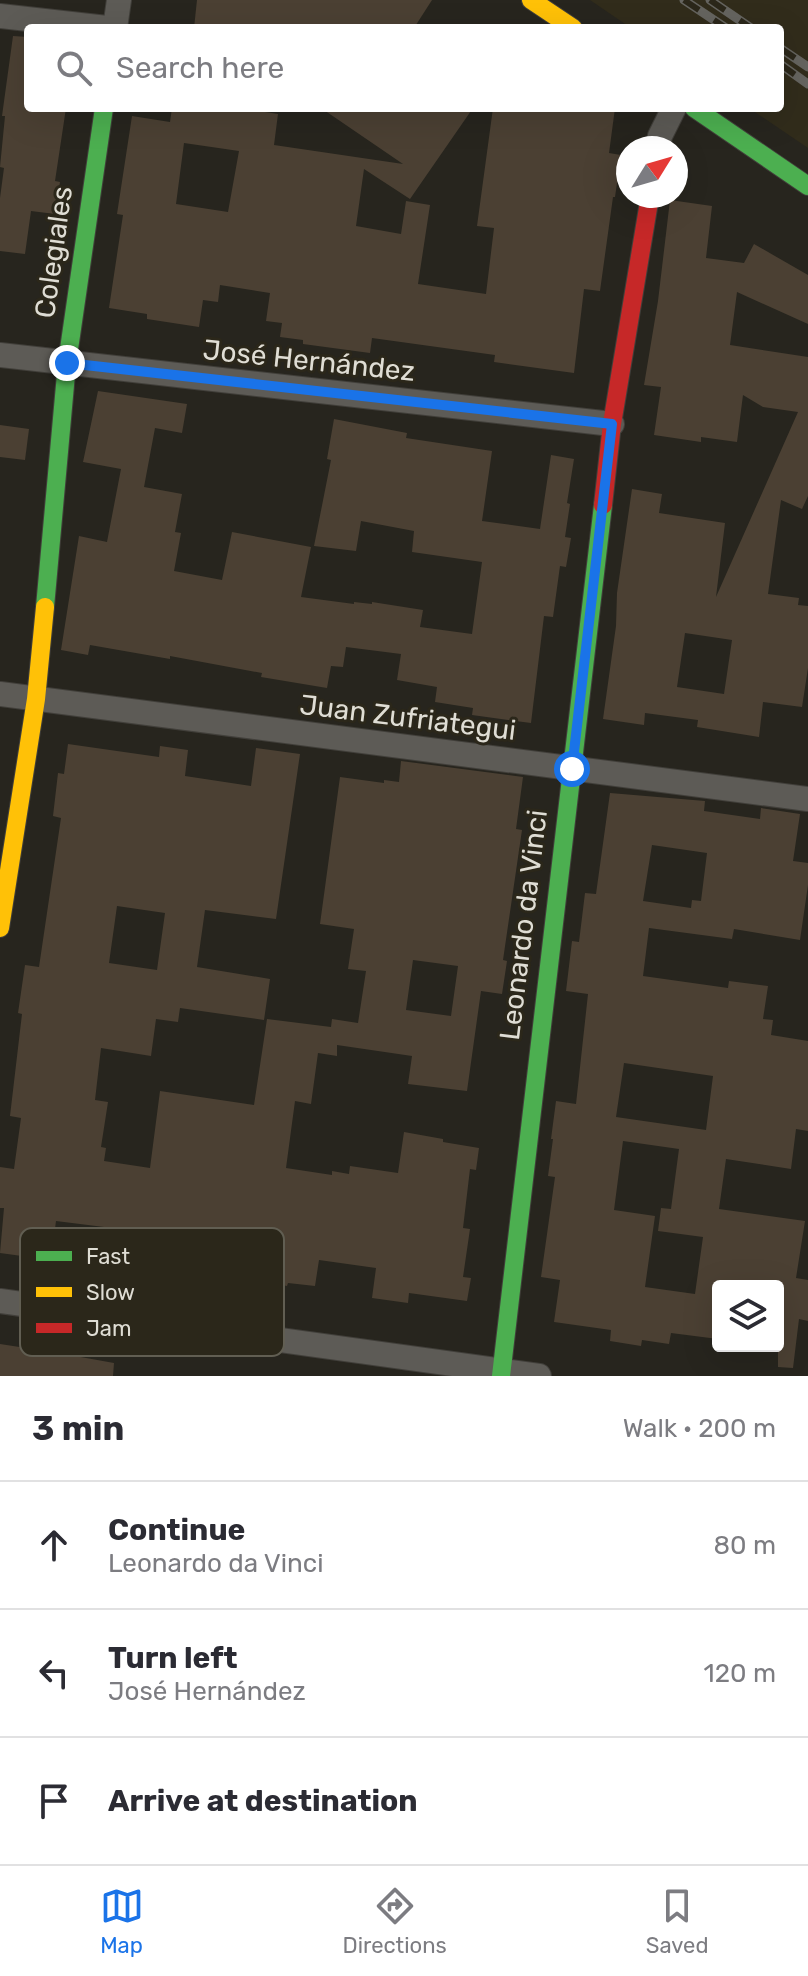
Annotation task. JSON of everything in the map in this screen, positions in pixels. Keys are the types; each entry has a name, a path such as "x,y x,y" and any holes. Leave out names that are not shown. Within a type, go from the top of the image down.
{"street":[{"path":"116,24 119,0"},
{"path":"531,0 567,24"},
{"path":"0,16 71,24"},
{"name":"Colegiales","path":"0,928 36,699 67,363 103,112"},
{"path":"660,136 672,112"},
{"path":"700,112 808,186"},
{"name":"Leonardo da Vinci","path":"502,1374 612,424 648,208"},
{"name":"José Hernández","path":"0,355 612,424"},
{"name":"Juan Zufriategui","path":"0,694 808,799"},
{"path":"0,1301 20,1304"},
{"path":"284,1342 502,1374 539,1376"}],"shaded area":[{"path":"590,0 808,0 808,148 755,112 784,112 784,24 625,24"}],"building":[{"path":"197,0 432,0 417,24 194,24"},
{"path":"13,36 24,37 24,112 65,112 55,181 60,182 55,214 31,211 25,254 0,251 0,198 4,168 0,167 5,116 2,116"},
{"path":"171,112 278,114 274,145 403,164 327,112 470,112 410,199 364,169 356,226 401,234 406,201 430,205 418,284 486,294 494,228 477,226 492,112 614,112 609,153 616,154 615,197 600,291 584,289 574,373 494,362 495,355 372,338 370,353 303,344 303,340 280,337 282,323 266,321 270,293 220,285 218,302 203,300 199,327 147,319 147,314 109,308 123,215 117,214 132,116 170,122","holes":["184,143 239,151 228,212 176,204"]},
{"path":"688,203 712,206 706,258 744,263 754,244 808,275 808,324 737,292 730,345 808,357 808,496 802,509 781,500 768,594 799,598 798,605 808,606 808,668 802,707 763,702 759,737 697,727 698,720 645,713 644,725 603,719 632,489 662,494 659,513 725,523 716,597 798,412 763,407 743,395 737,442 701,437 701,442 654,435 661,387 644,385 669,208 688,208","holes":["685,633 732,640 724,694 677,687"]},
{"path":"98,391 187,404 182,433 155,428 144,487 182,494 175,532 181,533 174,571 222,580 232,532 311,547 301,597 354,604 372,602 423,610 420,627 472,634 482,562 412,552 414,531 361,521 356,551 314,546 331,460 327,459 334,419 407,433 406,438 492,451 482,521 540,529 551,455 574,459 565,537 571,538 566,567 560,566 553,617 544,616 531,723 472,715 473,708 435,702 437,687 397,680 401,654 346,647 343,667 331,666 327,688 261,677 262,673 170,656 170,659 90,645 88,655 61,650 79,536 107,542 121,469 83,462"},
{"path":"0,425 29,429 25,460 0,457"},
{"path":"68,744 159,757 160,746 188,750 185,776 251,786 256,748 300,754 276,919 205,910 197,967 270,979 264,1020 180,1008 178,1022 156,1019 151,1056 101,1048 95,1100 108,1102 101,1147 106,1148 104,1161 150,1168 160,1091 254,1105 267,1019 331,1027 332,1019 358,1023 366,971 348,969 354,929 320,924 340,777 399,782 401,761 523,777 516,829 522,830 503,960 507,961 502,994 481,991 467,1091 408,1084 412,1056 337,1045 337,1056 318,1053 311,1104 295,1101 286,1168 332,1175 332,1171 349,1174 350,1166 398,1173 404,1132 479,1148 476,1170 470,1169 463,1228 470,1229 463,1277 471,1278 467,1301 409,1293 408,1303 372,1298 376,1268 319,1260 315,1286 288,1283 284,1285 284,1228 104,1228 56,1221 55,1228 20,1228 20,1256 0,1253 4,1208 0,1208 0,1167 14,1169 21,1118 10,1116 22,1014 18,1013 25,965 39,967 61,818 53,816 58,773 64,774","holes":["117,906 165,913 157,970 109,963","413,960 458,966 451,1016 406,1010"]},
{"path":"610,793 705,801 704,811 760,819 761,808 800,814 793,861 808,863 808,885 800,940 734,929 732,939 649,928 643,976 728,988 729,981 768,986 763,1019 773,1020 771,1035 808,1041 808,1131 796,1129 791,1169 726,1159 719,1209 805,1221 796,1278 808,1280 808,1321 799,1319 793,1368 778,1367 778,1352 784,1352 784,1280 712,1280 712,1338 671,1333 669,1344 642,1340 641,1346 610,1341 611,1330 554,1322 560,1280 541,1277 555,1177 548,1176 556,1101 576,1104 588,994 566,991 572,941 579,942 585,893 596,894","holes":["652,845 707,853 701,901 692,900 691,908 643,901","624,1063 713,1076 706,1130 616,1117","623,1141 679,1149 671,1209 661,1208 658,1231 703,1237 695,1294 645,1287 655,1216 614,1210"]},
{"path":"0,1344 20,1347 20,1356 75,1356 114,1363 113,1376 0,1376"}],"railway":[{"path":"684,0 720,24"},
{"path":"710,0 745,24"},
{"path":"784,51 808,67"},
{"path":"784,67 808,84"}],"traffic: fast":[{"path":"45,607 67,363 103,112"},
{"path":"700,112 808,186"},
{"path":"501,1376 603,505"}],"traffic: slow":[{"path":"531,0 567,24"},
{"path":"0,928 36,699 45,607"}],"traffic: jam":[{"path":"603,505 612,424 648,208"}],"route":[{"path":"67,363 612,424 572,769"}]}
